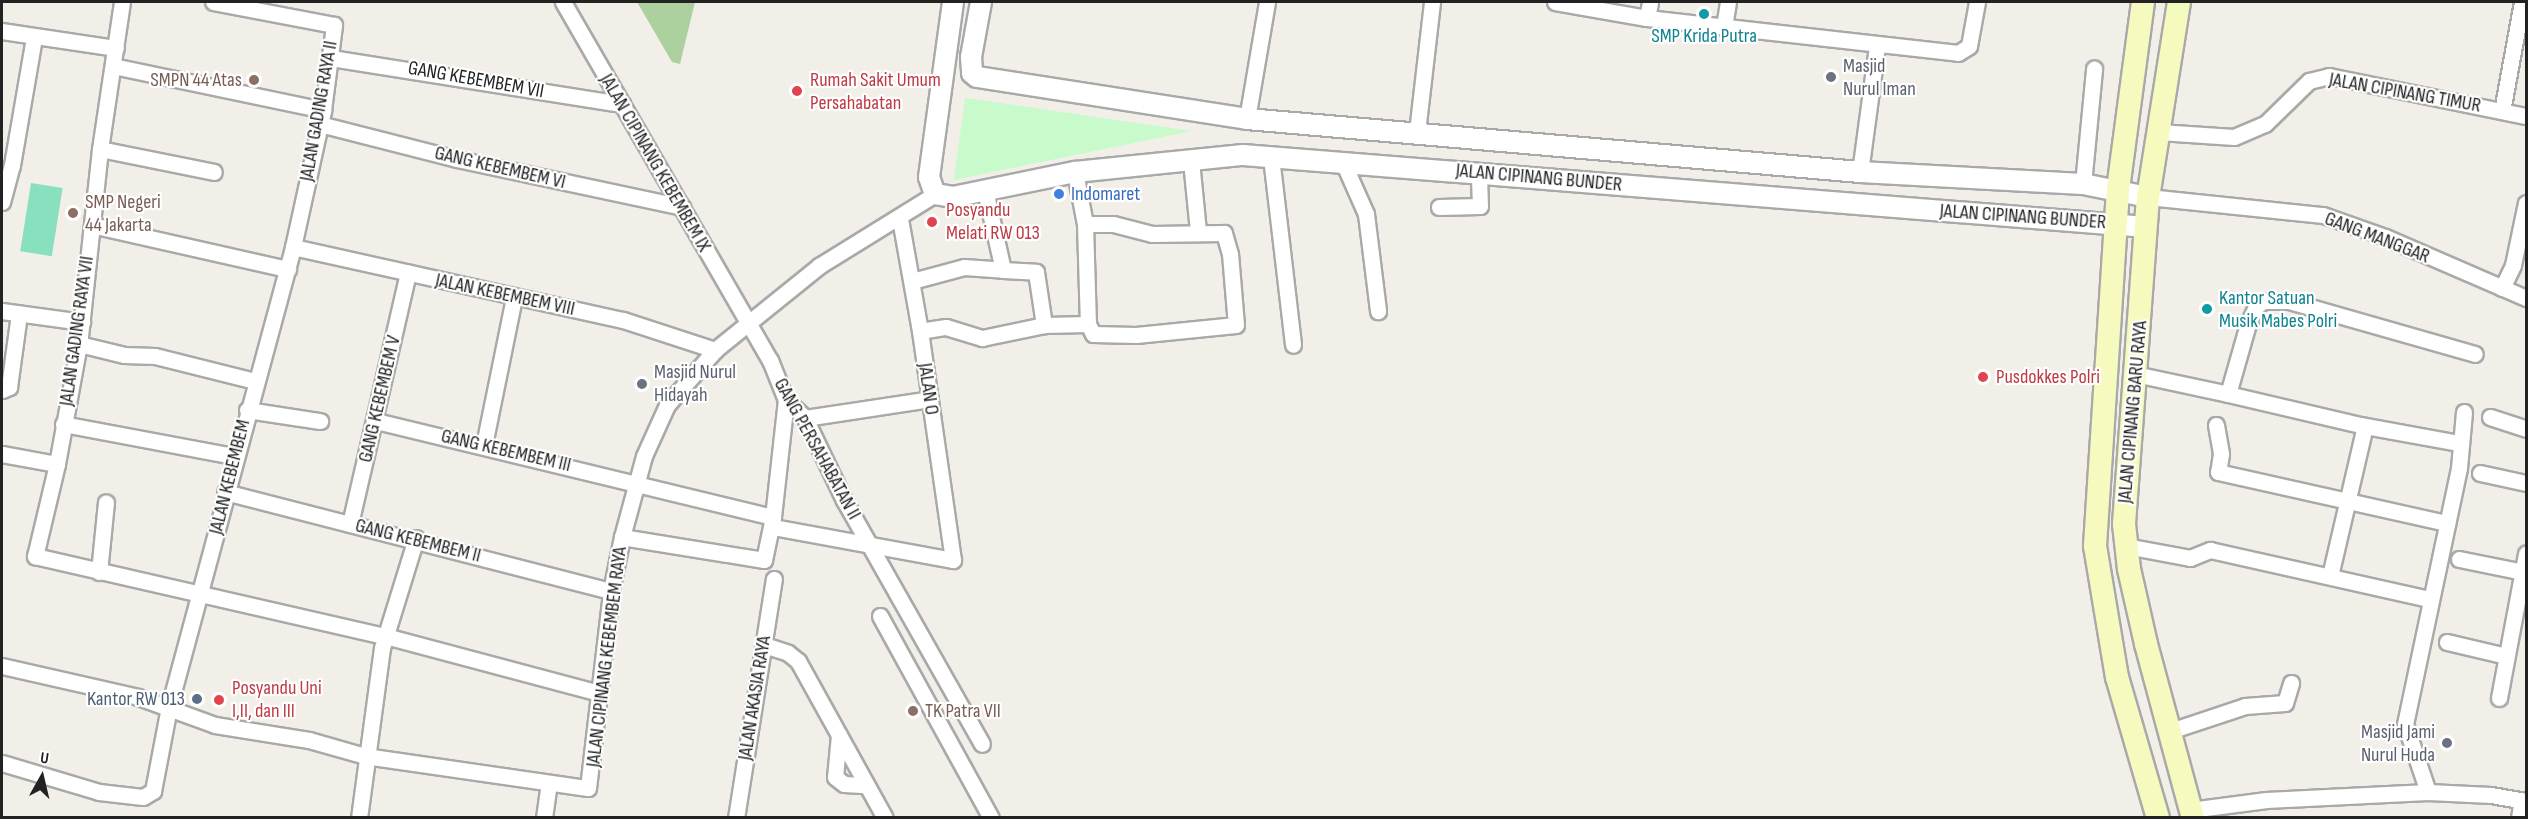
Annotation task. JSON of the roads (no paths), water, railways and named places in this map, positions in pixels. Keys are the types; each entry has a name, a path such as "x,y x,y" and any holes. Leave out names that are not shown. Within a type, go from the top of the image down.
{"main road":[{"name":"JALAN CIPINANG BARU RAYA","path":"2142,2 2118,190 2095,546 2117,677 2158,818"},
{"name":"JALAN CIPINANG BARU RAYA","path":"2179,2 2148,197 2125,507 2126,546 2167,732 2191,814"}],"street":[{"name":"JALAN GADING RAYA VII","path":"99,572 41,560 34,552 57,464 82,322 100,149 122,2"},
{"name":"JALAN GADING RAYA II","path":"217,2 334,25 321,117 293,247"},
{"name":"JALAN CIPINANG KEBEMBEM IX","path":"563,2 749,323"},
{"path":"935,194 929,177 952,2"},
{"name":"JALAN CIPINANG BUNDER","path":"981,2 971,57 972,73 976,77 1247,119 1860,172 2083,184 2148,197"},
{"path":"1247,119 1267,2"},
{"path":"1417,132 1432,2"},
{"path":"1555,2 1647,18 1877,46 1964,52 1977,2"},
{"path":"1647,18 1650,2"},
{"path":"1724,27 1728,2"},
{"path":"2502,111 2522,2"},
{"path":"2,31 116,48"},
{"path":"2,202 12,165 34,37"},
{"path":"1860,172 1877,46"},
{"name":"GANG KEBEMBEM VII","path":"331,58 622,104"},
{"name":"GANG KEBEMBEM VI","path":"113,66 321,117 457,159 682,207"},
{"path":"2083,184 2094,69"},
{"name":"JALAN CIPINANG TIMUR","path":"2159,132 2234,137 2265,123 2309,81 2329,76 2526,116"},
{"path":"100,149 213,172"},
{"path":"1655,154 1670,169 1669,176 1656,188"},
{"name":"JALAN CIPINANG BUNDER","path":"935,194 953,197 1075,172 1191,161 1228,155 1343,162 2146,227"},
{"path":"1271,157 1293,345"},
{"path":"1718,194 1708,184 1706,172 1710,164 1723,160"},
{"path":"1191,161 1198,231"},
{"path":"1343,162 1366,214 1378,311"},
{"path":"1075,172 1085,224 1088,324 1093,334 1125,335 1234,326 1227,238 1224,233 1198,231 1152,234 1113,224 1085,224"},
{"path":"1439,207 1480,206 1479,173"},
{"path":"985,190 1003,270"},
{"name":"JALAN CIPINANG KEBEMBEM RAYA","path":"549,783 585,789 591,781 611,591 622,537 644,456 667,405 715,350 819,266 900,219 935,194"},
{"name":"GANG MANGGAR","path":"2148,197 2323,215 2385,237 2526,298"},
{"path":"2502,288 2512,265 2526,203"},
{"name":"JALAN O","path":"900,219 920,331 952,560"},
{"path":"92,225 288,269"},
{"name":"JALAN KEBEMBEM","path":"2,763 99,792 148,796 153,791 169,707 201,594 234,456 293,247"},
{"name":"JALAN KEBEMBEM VIII","path":"293,247 514,298 623,320 715,350"},
{"path":"912,281 964,267 1036,273 1044,325"},
{"name":"GANG KEBEMBEM V","path":"350,524 376,421 408,273"},
{"path":"484,446 514,298"},
{"path":"2228,394 2248,324 2257,305 2264,301 2289,301 2475,354"},
{"path":"2,311 82,322"},
{"path":"2,390 9,387 19,314"},
{"name":"GANG PERSAHABATAN II","path":"749,323 770,360 786,400 805,418 870,544 982,744"},
{"path":"920,331 946,327 982,338 1044,325 1088,324"},
{"path":"78,344 124,355 155,356 255,381"},
{"path":"2135,374 2365,426 2459,443"},
{"path":"805,418 930,399"},
{"path":"622,537 764,560 773,522 786,400"},
{"path":"247,410 320,421"},
{"path":"2428,792 2405,724 2459,468 2459,443 2464,412"},
{"path":"2490,417 2526,429"},
{"name":"GANG KEBEMBEM III","path":"376,421 637,483 773,522 952,560"},
{"path":"63,424 234,456"},
{"path":"2216,425 2221,454 2218,472 2447,523"},
{"path":"2330,576 2365,426"},
{"path":"2,454 57,464"},
{"path":"2480,473 2526,483"},
{"name":"GANG KEBEMBEM II","path":"225,492 350,524 416,538 611,591"},
{"path":"106,502 99,572 385,636 599,693"},
{"path":"358,818 366,751 385,636 416,538"},
{"path":"2126,546 2190,558 2210,550 2430,599"},
{"path":"2499,698 2505,656 2526,554"},
{"path":"2459,559 2523,572"},
{"name":"JALAN AKASIA RAYA","path":"736,818 774,579"},
{"path":"880,616 991,818"},
{"path":"2447,642 2505,656"},
{"path":"765,645 788,652 798,661 885,818"},
{"path":"2,666 169,707 215,726 309,740 549,783 544,818"},
{"path":"2167,732 2246,706 2285,703 2291,683"},
{"path":"839,735 836,777 844,784 866,785"},
{"path":"366,751 591,781"},
{"path":"2191,814 2266,800 2428,792 2524,801 2518,818"}],"place":[{"name":"SMP Krida Putra","path":"1704,14"},
{"name":"Masjid Nurul Iman","path":"1831,77"},
{"name":"SMPN 44 Atas","path":"254,80"},
{"name":"Rumah Sakit Umum Persahabatan","path":"797,91"},
{"name":"Indomaret","path":"1059,194"},
{"name":"SMP Negeri 44 Jakarta","path":"73,213"},
{"name":"Posyandu Melati RW 013","path":"932,222"},
{"name":"Kantor Satuan Musik Mabes Polri","path":"2207,309"},
{"name":"Pusdokkes Polri","path":"1983,377"},
{"name":"Masjid Nurul Hidayah","path":"642,384"},
{"name":"Kantor RW 013","path":"197,699"},
{"name":"Posyandu Uni I,II, dan III","path":"219,700"},
{"name":"TK Patra VII","path":"913,711"},
{"name":"Masjid Jami Nurul Huda","path":"2447,743"}]}
